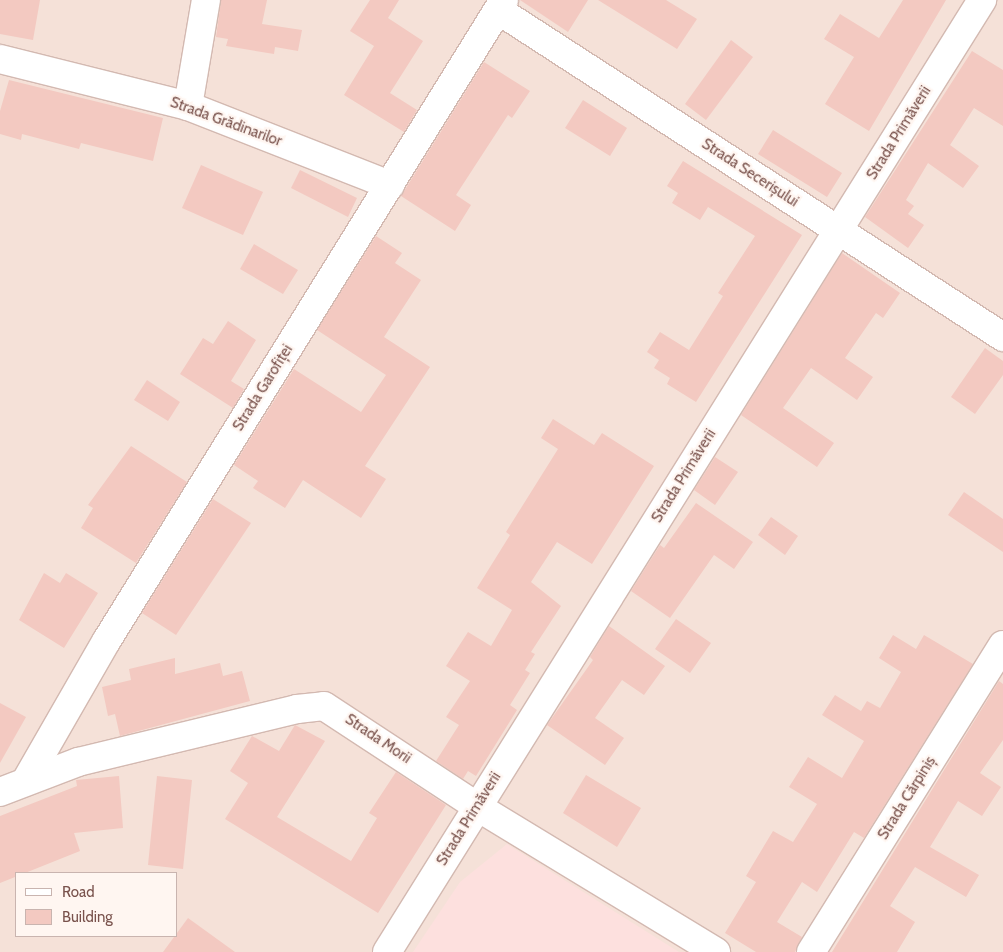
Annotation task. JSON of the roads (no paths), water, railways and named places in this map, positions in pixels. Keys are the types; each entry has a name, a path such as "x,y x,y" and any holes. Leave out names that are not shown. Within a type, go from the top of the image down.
{"street":[{"path":"188,106 206,0"},
{"name":"Strada Primăverii","path":"387,952 476,806 982,0"},
{"name":"Strada Secerișului","path":"501,5 838,230 1003,337"},
{"name":"Strada Garofiței","path":"27,779 107,640 501,5"},
{"name":"Strada Grădinarilor","path":"0,59 188,106 390,185"},
{"name":"Strada Cărpiniș","path":"811,952 1003,645"},
{"name":"Strada Morii","path":"0,792 27,779 78,762 297,709 324,706 476,806 716,952"}]}
